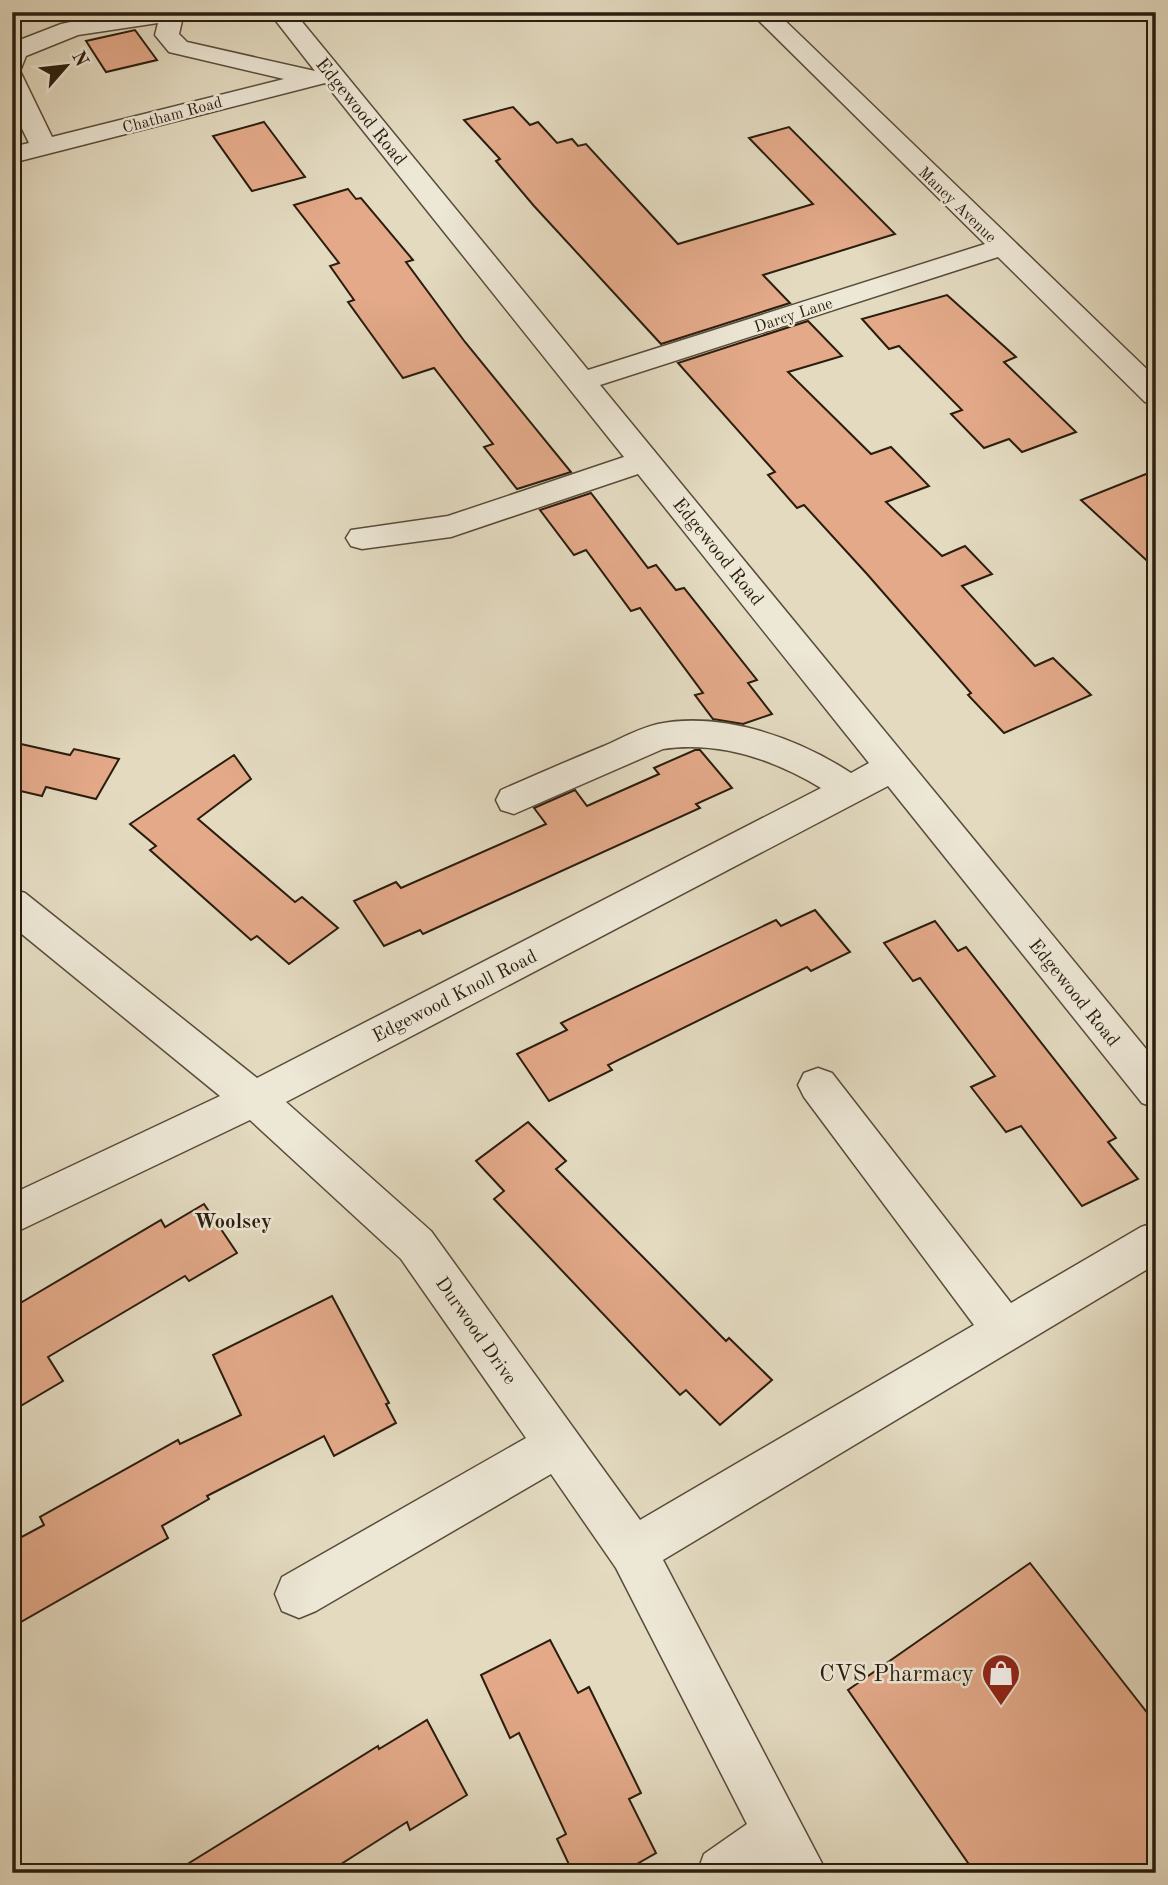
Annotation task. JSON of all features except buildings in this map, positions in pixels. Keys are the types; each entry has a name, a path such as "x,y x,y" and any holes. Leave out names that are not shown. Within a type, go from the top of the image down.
{"street":[{"name":"Edgewood Road","path":"281,12 323,76 583,381 891,768 1156,1091"},
{"name":"Maney Avenue","path":"761,12 1156,395"},
{"path":"12,66 14,52 36,39 138,16 171,14 167,35 178,47 240,63 323,76"},
{"name":"Chatham Road","path":"12,155 323,76"},
{"path":"12,77 34,129 45,147"},
{"name":"Darcy Lane","path":"583,381 1003,247"},
{"path":"362,538 451,526 646,460"},
{"path":"514,800 674,732 708,735 785,753 825,772 850,790"},
{"name":"Edgewood Knoll Road","path":"12,1215 254,1099 891,768"},
{"name":"Durwood Drive","path":"12,904 254,1099 416,1245 633,1551 790,1852"},
{"path":"818,1085 1005,1330"},
{"path":"633,1551 1156,1241"},
{"path":"299,1594 558,1446"},
{"path":"723,1873 790,1852"}],"place":[{"name":"CVS Pharmacy","path":"1001,1707"}],"district":[{"name":"Woolsey","path":"233,1221"}]}
